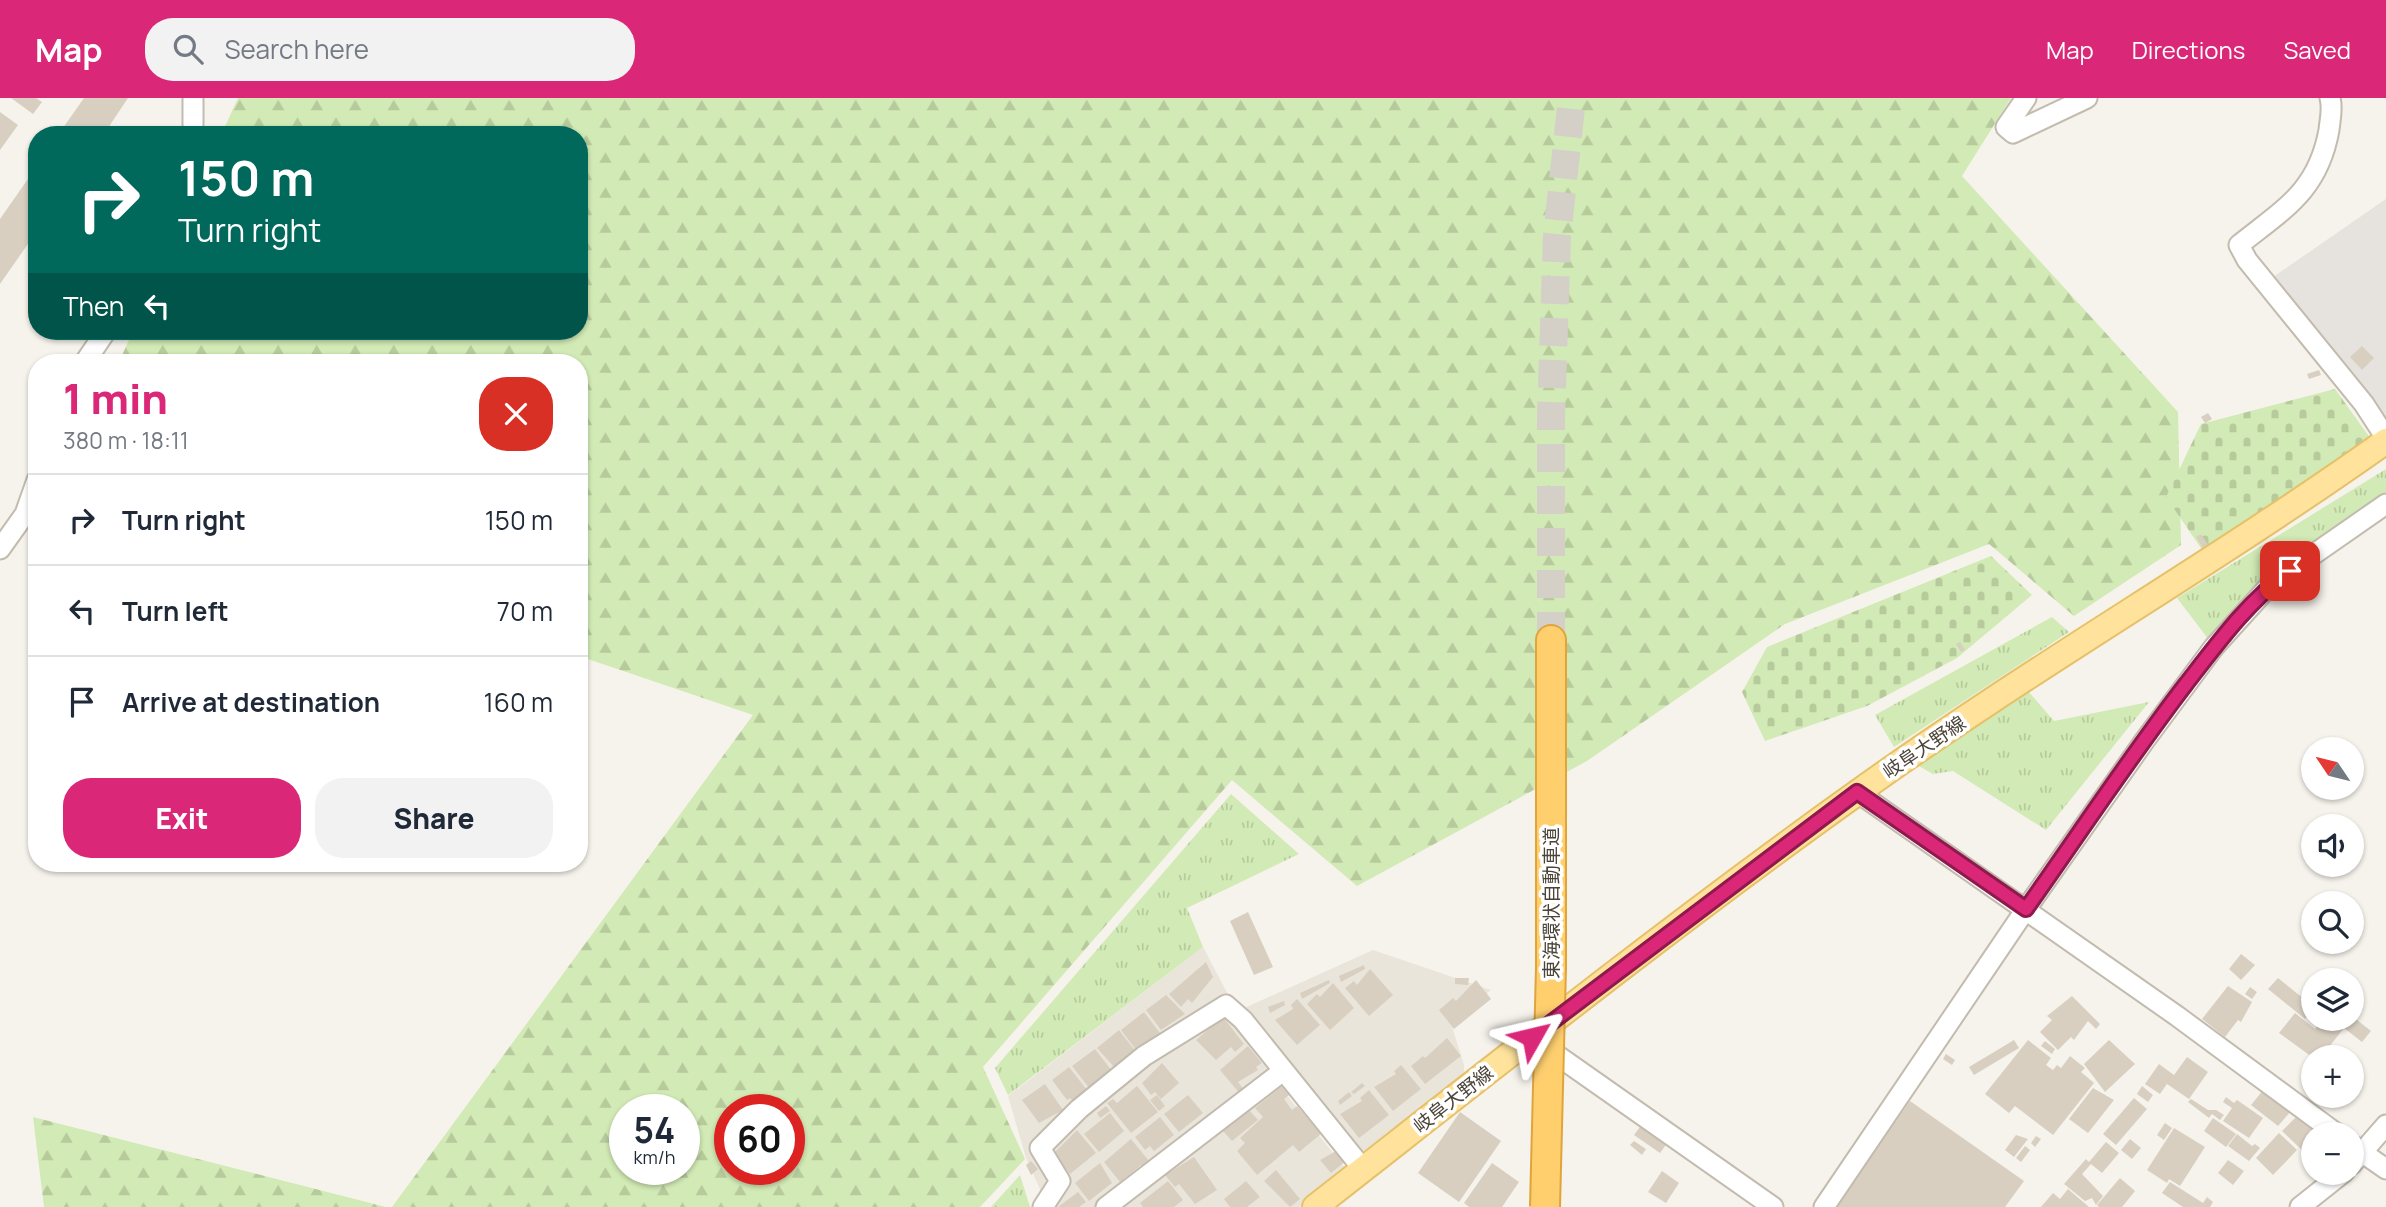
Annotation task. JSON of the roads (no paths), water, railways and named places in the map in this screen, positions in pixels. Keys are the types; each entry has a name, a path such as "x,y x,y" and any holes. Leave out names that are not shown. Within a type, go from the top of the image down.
{"highway":[{"name":"東海環状自動車道","path":"1545,1207 1551,967 1551,640"}],"main road":[{"name":"岐阜大野線","path":"1315,1207 1532,1037 1857,792 2032,674 2282,515 2386,439"}],"street":[{"path":"193,98 193,126"},
{"path":"2026,98 2006,127 2013,133 2087,98"},
{"path":"2330,98 2333,106 2325,152 2304,192 2239,246 2246,260 2364,404 2386,439"},
{"path":"1824,1207 2026,909 2214,647 2271,584 2386,503"},
{"path":"0,549 28,506"},
{"path":"1857,792 2026,909 2320,1122"},
{"path":"1043,1207 1060,1181 1040,1148 1079,1109 1144,1056 1226,1005 1363,1169"},
{"path":"1532,1037 1773,1207"},
{"path":"1106,1207 1283,1071"},
{"path":"2364,1146 2386,1125"},
{"path":"2364,1158 2386,1169"},
{"path":"2300,1207 2328,1185"}],"tunnel":[{"path":"1551,640 1551,416 1557,236 1572,98"}]}
